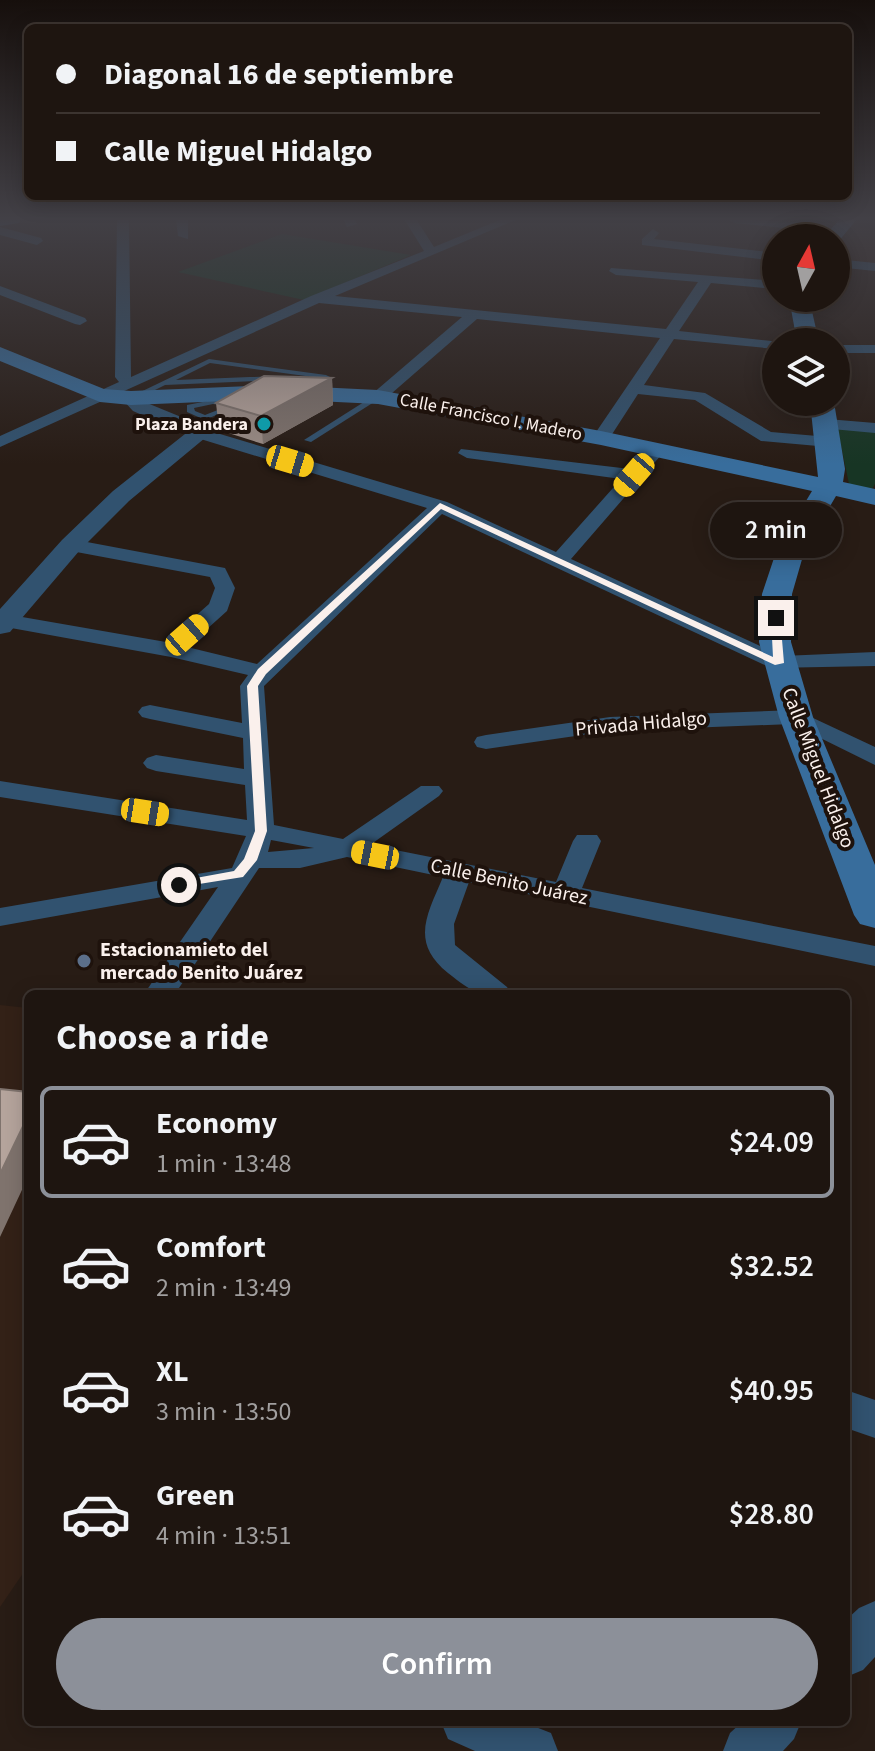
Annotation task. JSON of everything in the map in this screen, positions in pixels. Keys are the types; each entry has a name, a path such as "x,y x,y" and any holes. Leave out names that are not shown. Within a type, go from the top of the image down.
{"main road":[{"name":"Calle Francisco I. Madero","path":"0,353 100,395 130,390 378,397 601,438 875,497"},
{"path":"826,423 832,469 829,485"},
{"name":"Calle Miguel Hidalgo","path":"829,485 791,549 777,594 775,642 796,717 875,915"}],"street":[{"path":"28,301 80,321"},
{"path":"123,301 123,377 140,407 200,433 440,506 779,663 875,659"},
{"path":"130,390 312,301"},
{"path":"333,301 762,344"},
{"path":"601,438 692,301"},
{"path":"378,397 473,315"},
{"path":"850,349 875,349"},
{"path":"633,389 695,389 767,437 826,423 875,428"},
{"path":"0,442 100,395"},
{"path":"0,421 23,432"},
{"path":"2,623 71,545 121,496 200,433"},
{"path":"559,561 656,450"},
{"path":"467,453 634,475"},
{"path":"162,990 245,867 261,831 252,686 262,672 440,506"},
{"path":"71,545 218,572 225,588 219,606 171,650"},
{"path":"2,623 171,650 262,672"},
{"path":"150,712 255,733"},
{"path":"796,717 875,757"},
{"name":"Privada Hidalgo","path":"486,742 610,724 796,717"},
{"path":"156,763 258,779"},
{"name":"Calle Benito Juárez","path":"0,789 308,838 347,849 875,956"},
{"path":"0,917 347,849 430,791"},
{"path":"565,894 587,841"},
{"path":"459,872 437,934 438,946 491,990"},
{"path":"850,1410 875,1419"},
{"path":"850,1649 875,1624"},
{"path":"474,1726 533,1751"},
{"path":"748,1751 773,1726"}],"lane":[{"path":"130,390 163,383 278,378 319,383 326,377 209,361 163,383"},
{"path":"237,404 213,402 190,407 191,412 205,418 265,392"},
{"path":"308,440 378,397"}],"shaded area":[{"path":"0,1005 24,1008 24,1572 0,1607"}],"green space":[{"path":"837,426 875,429 875,484 871,491 849,484"}],"building":[{"path":"264,376 332,378 261,416 216,403"},
{"path":"0,1089 24,1092 24,1124 0,1174"}],"place":[{"name":"Plaza Bandera","path":"264,424"},
{"name":"Estacionamieto del mercado Benito Juárez","path":"84,961"}],"route":[{"path":"179,885 239,875 251,860 261,831 252,686 262,672 440,506 779,663 775,642 776,618"}]}
